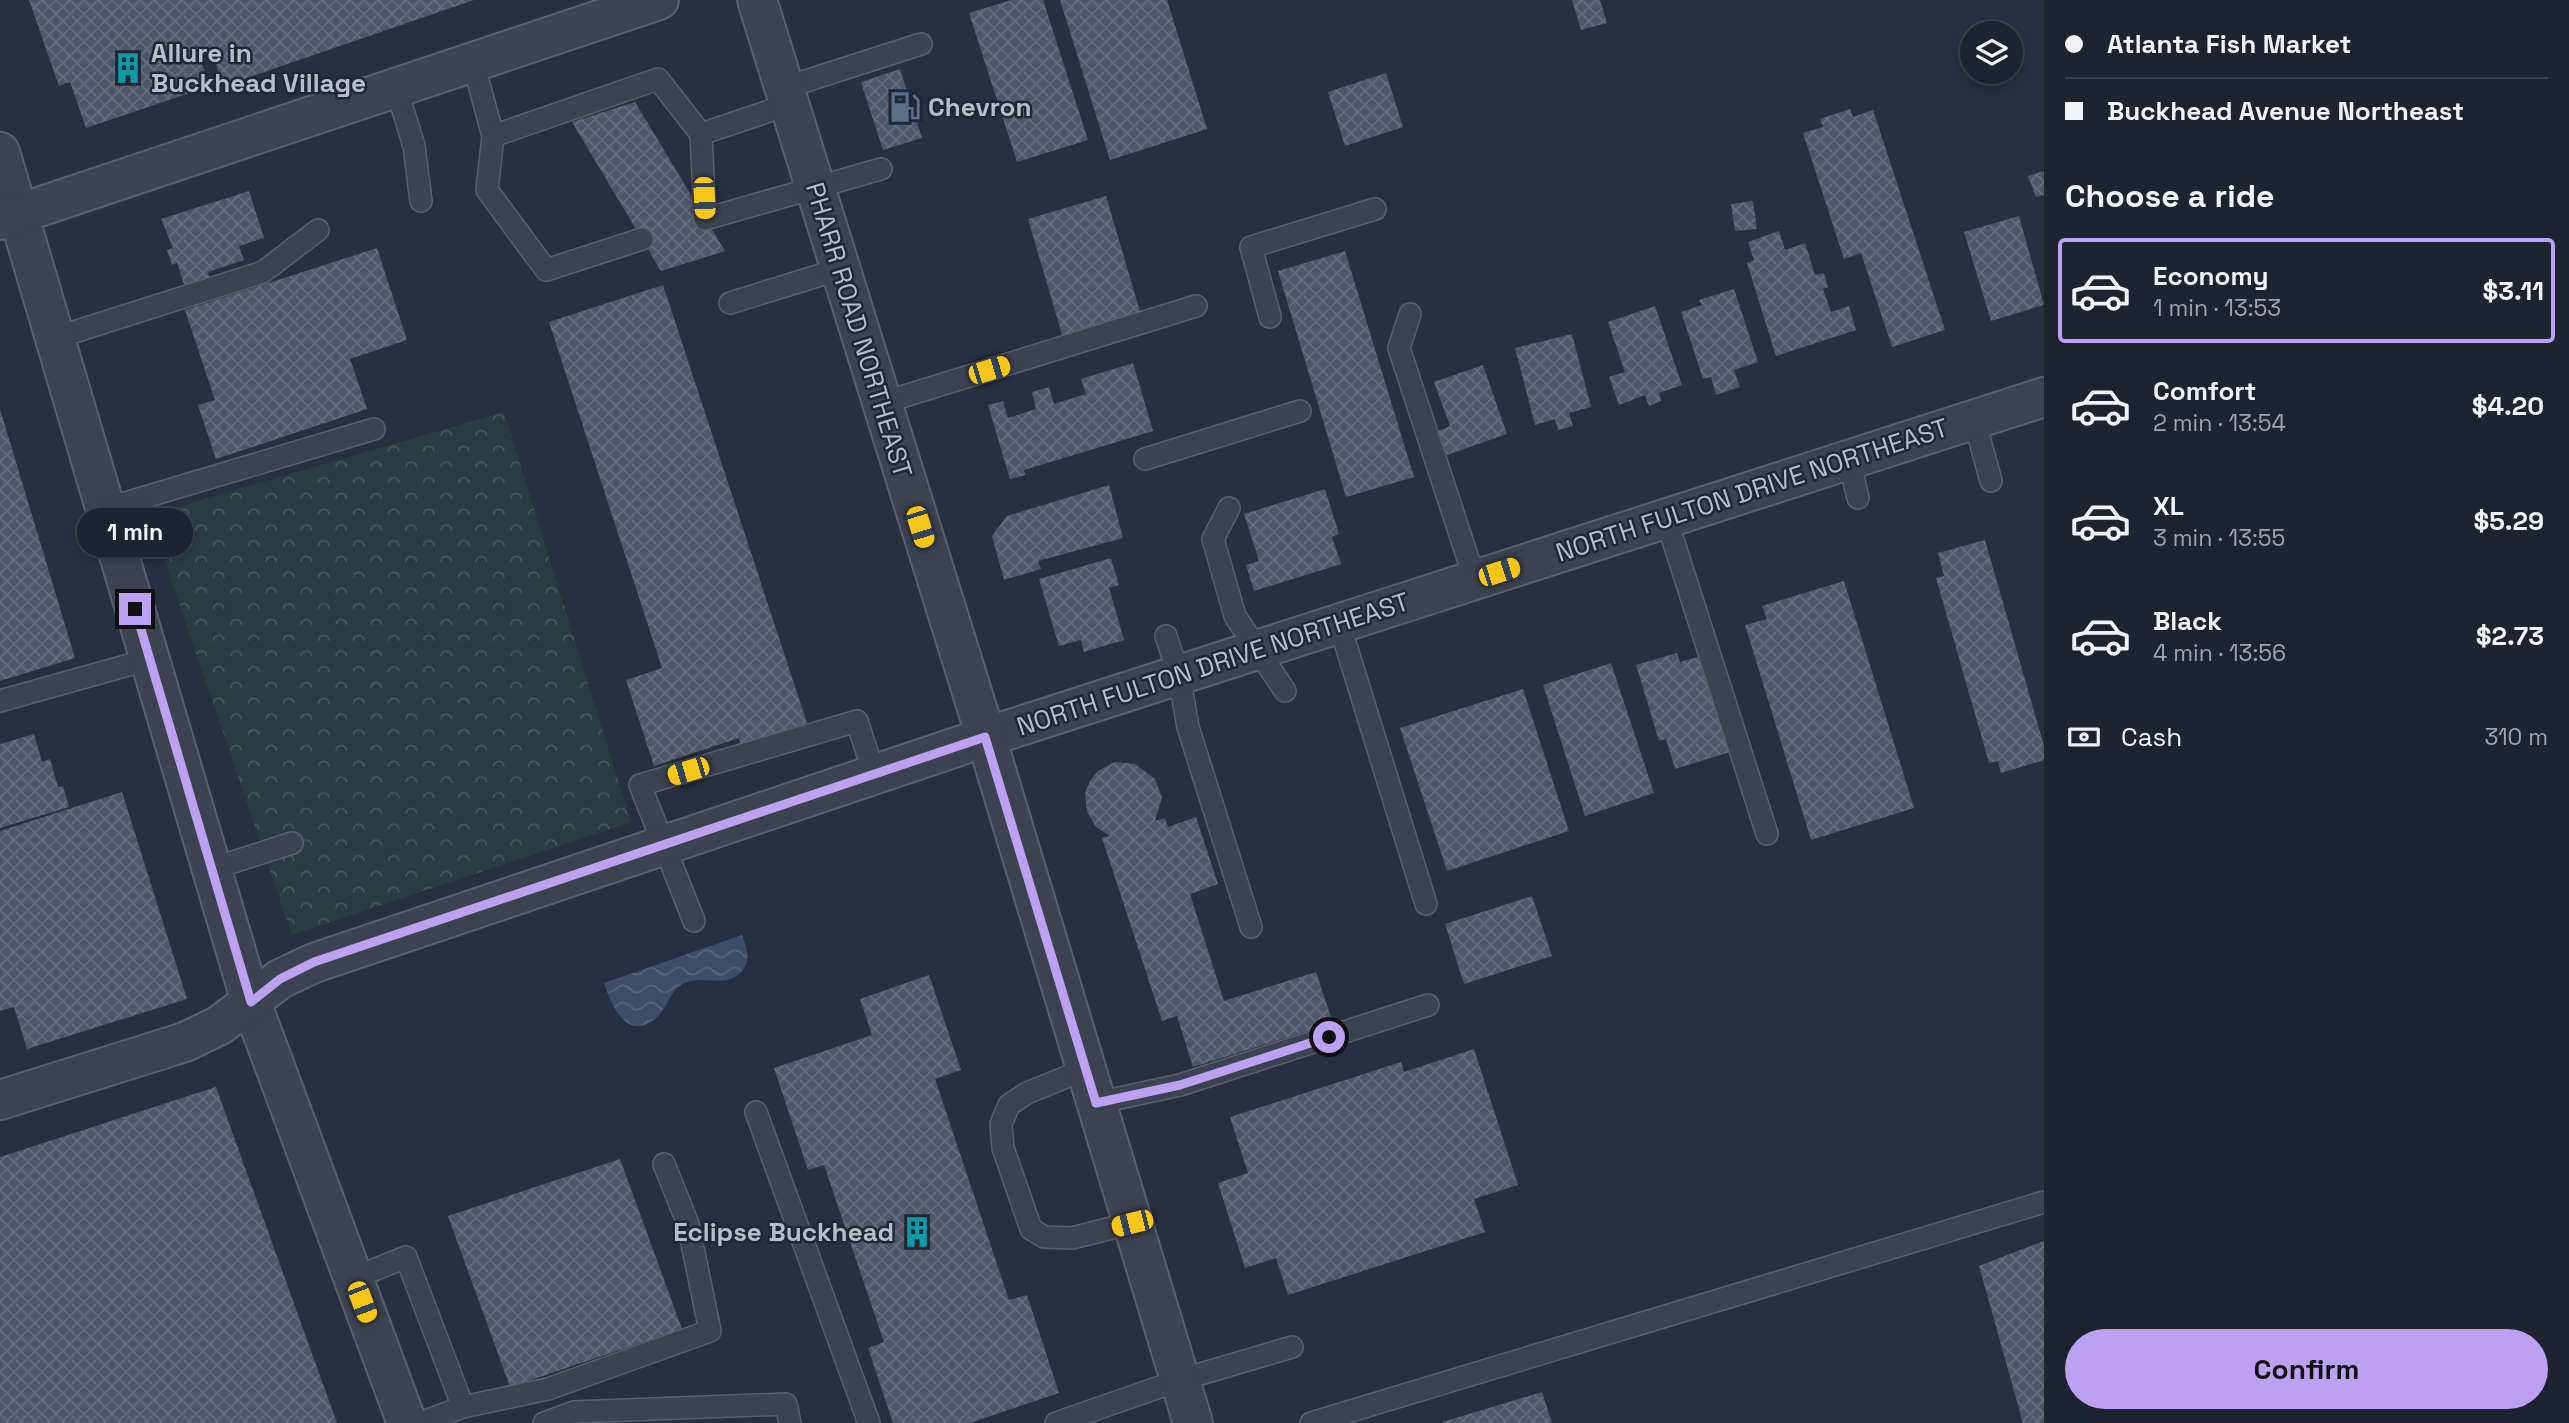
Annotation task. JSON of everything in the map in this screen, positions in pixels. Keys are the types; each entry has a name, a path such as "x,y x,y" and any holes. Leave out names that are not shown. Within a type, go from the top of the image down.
{"street":[{"path":"9,216 659,0"},
{"name":"PHARR ROAD NORTHEAST","path":"757,0 1193,1423"},
{"path":"0,152 9,216 55,338 251,1002 407,1423"},
{"name":"NORTH FULTON DRIVE NORTHEAST","path":"0,1100 185,1042 220,1025 280,979 314,962 985,737 2044,397"}],"lane":[{"path":"701,134 787,96 921,44"},
{"path":"473,62 493,136 487,191 546,271 642,239"},
{"path":"493,136 658,79 701,134 705,219 881,169"},
{"path":"396,87 414,146 421,201"},
{"path":"1270,317 1251,247 1375,209"},
{"path":"55,338 263,272 318,230"},
{"path":"730,303 840,269"},
{"path":"882,403 1196,306"},
{"path":"1410,314 1399,348 1475,580"},
{"path":"1145,460 1300,411"},
{"path":"1974,419 1991,481"},
{"path":"105,509 374,429"},
{"path":"1849,459 1858,498"},
{"path":"1228,508 1213,539 1235,617 1284,691"},
{"path":"1667,518 1767,834"},
{"path":"1339,623 1426,904"},
{"path":"1166,636 1179,675 1188,727 1251,927"},
{"path":"0,701 150,659"},
{"path":"694,921 640,785 857,721 874,774"},
{"path":"212,869 292,843"},
{"path":"1132,1223 1072,1238 1044,1237 1031,1229 1003,1148 1001,1124 1009,1105 1027,1093 1091,1086 1180,1085 1428,1005"},
{"path":"756,1112 869,1423"},
{"path":"420,1423 463,1407 548,1389 710,1331 688,1224 664,1164"},
{"path":"1311,1423 2044,1202"},
{"path":"354,1278 406,1257 463,1407"},
{"path":"1056,1423 1180,1380 1292,1348"},
{"path":"544,1423 574,1412 751,1403 786,1404 790,1423"}],"green space":[{"path":"504,412 631,822 292,935 149,515"}],"water":[{"path":"742,935 747,958 742,971 728,980 697,980 681,985 659,1016 645,1025 628,1023 611,1001 604,983"}],"building":[{"name":"Allure in Buckhead Village","path":"29,0 474,0 223,86 211,49 198,53 210,86 86,128 70,82 59,86"},
{"path":"1011,0 1043,0 1088,140 1017,162 969,13"},
{"path":"1060,0 1167,0 1207,129 1110,160"},
{"path":"1572,0 1600,0 1607,23 1581,30"},
{"path":"900,69 922,138 883,150 861,82"},
{"path":"1386,73 1403,127 1345,146 1328,92"},
{"path":"635,102 725,251 661,271 572,122"},
{"path":"1850,109 1853,117 1873,110 1945,330 1892,347 1861,253 1844,259 1803,133 1823,127 1820,119"},
{"path":"2044,171 2044,195 2036,197 2028,176"},
{"path":"249,191 264,238 239,246 244,260 208,272 211,281 186,290 177,263 172,265 167,250 173,248 161,219"},
{"path":"1106,196 1141,315 1063,338 1028,219"},
{"path":"1753,201 1757,229 1735,231 1731,204"},
{"path":"2019,216 2044,305 1991,321 1964,232"},
{"path":"1779,231 1785,250 1805,243 1815,275 1824,273 1828,287 1823,289 1831,312 1849,306 1856,330 1776,356 1747,263 1754,260 1748,242"},
{"path":"377,248 407,340 350,359 367,409 216,459 198,405 215,400 185,310"},
{"path":"1345,251 1414,477 1346,497 1278,271"},
{"path":"663,285 807,723 741,745 739,738 654,766 626,680 662,668 549,322"},
{"path":"1734,289 1758,362 1734,370 1740,387 1716,395 1711,377 1703,379 1681,312 1702,305 1699,300"},
{"path":"1655,306 1682,385 1659,393 1661,401 1649,406 1645,395 1619,405 1609,377 1625,372 1608,322"},
{"path":"1572,334 1591,407 1569,413 1573,426 1558,430 1555,419 1535,425 1515,348"},
{"path":"1133,363 1153,431 1024,470 1025,475 1010,479 988,405 1003,401 1008,418 1036,409 1032,392 1049,387 1054,404 1086,394 1081,379"},
{"path":"1483,365 1507,434 1447,455 1438,431 1450,426 1434,382"},
{"path":"0,409 75,658 0,681"},
{"path":"1109,485 1123,538 1038,561 1041,569 1004,580 992,536 1007,516"},
{"path":"1325,489 1339,534 1332,537 1341,564 1254,591 1246,565 1259,561 1244,514"},
{"path":"1985,540 2044,746 2044,760 2001,773 1998,761 1989,763 1936,578 1944,576 1938,553"},
{"path":"1111,558 1119,585 1109,588 1124,640 1084,652 1081,640 1059,646 1039,579"},
{"path":"1844,581 1914,808 1811,840 1745,625 1767,619 1762,606"},
{"path":"1677,653 1680,662 1705,655 1733,751 1675,769 1666,739 1659,741 1636,665"},
{"path":"1611,663 1654,793 1585,816 1543,685"},
{"path":"1523,689 1569,831 1447,871 1400,728"},
{"path":"34,734 42,762 50,759 58,787 63,786 69,807 0,828 0,744"},
{"path":"1115,762 1135,764 1155,779 1162,797 1155,821 1165,818 1168,827 1196,817 1218,884 1190,894 1224,1001 1316,972 1333,1023 1193,1067 1177,1016 1162,1021 1102,838 1110,836 1096,827 1087,812 1085,793 1090,781 1098,771"},
{"path":"122,792 187,999 27,1049 14,1007 0,1011 0,831"},
{"path":"1532,896 1552,956 1464,984 1445,924"},
{"name":"Eclipse Buckhead","path":"929,975 961,1070 935,1079 1009,1300 1027,1295 1059,1393 970,1423 893,1423 868,1348 884,1342 824,1165 808,1170 774,1068 872,1035 860,999"},
{"path":"1474,1049 1518,1185 1474,1199 1485,1232 1288,1295 1276,1258 1245,1268 1218,1183 1248,1173 1230,1117 1401,1062 1404,1072"},
{"path":"216,1087 337,1423 0,1423 0,1157"},
{"path":"620,1159 682,1329 510,1387 448,1216"},
{"path":"2044,1241 2044,1423 2023,1423 1979,1266"},
{"path":"1542,1392 1552,1423 1442,1422"}],"place":[{"name":"Allure in Buckhead Village","path":"128,68"},
{"name":"Chevron","path":"905,107"},
{"name":"Eclipse Buckhead","path":"917,1232"}],"route":[{"path":"135,609 251,1002 280,979 314,962 985,737 1096,1103 1180,1085 1329,1037"}]}
